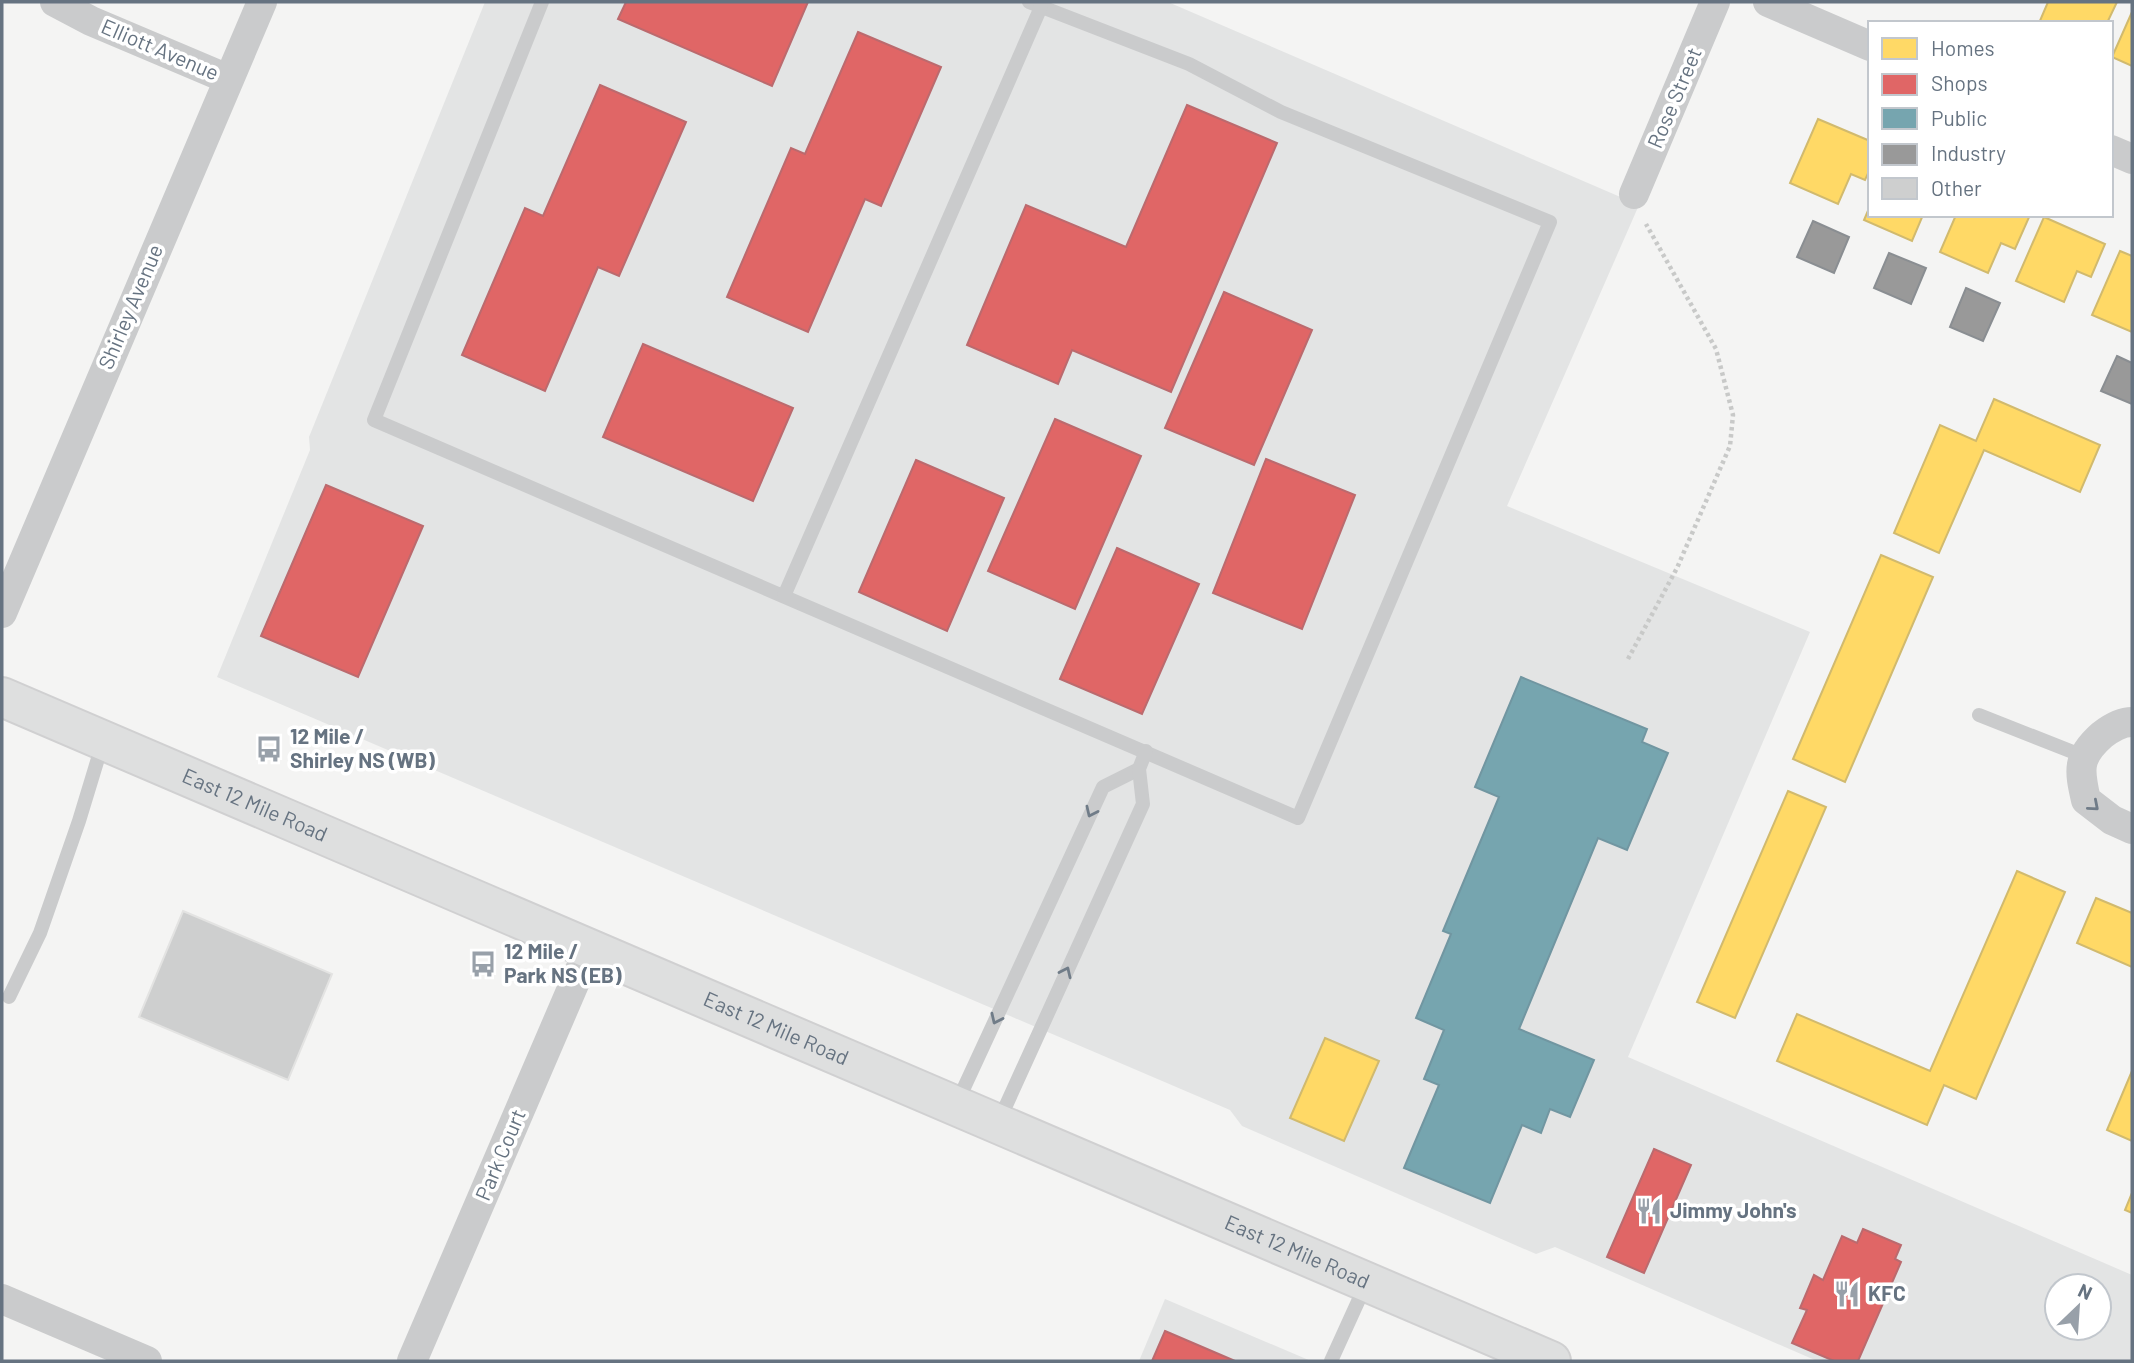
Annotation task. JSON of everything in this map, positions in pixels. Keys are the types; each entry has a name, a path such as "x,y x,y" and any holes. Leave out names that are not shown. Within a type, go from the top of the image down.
{"main road":[{"name":"East 12 Mile Road","path":"2,697 1551,1361"}],"street":[{"name":"Elliott Avenue","path":"55,2 91,21 228,79"},
{"name":"Shirley Avenue","path":"2,613 262,2"},
{"name":"Rose Street","path":"1634,194 1715,2"},
{"path":"1768,2 1868,45"},
{"path":"2113,151 2132,159"},
{"path":"2132,722 2110,728 2090,746 2083,756 2080,775 2086,800 2112,820 2132,829"},
{"name":"Park Court","path":"412,1361 589,949"},
{"path":"2,1299 147,1361"}],"lane":[{"path":"542,2 374,421 1298,818 1550,222 1281,112 1189,64 1035,4 785,596"},
{"path":"1979,715 2083,756"},
{"path":"9,997 40,933 79,821 103,741"},
{"path":"998,1124 1143,804 1139,769 1146,751"},
{"path":"956,1106 1103,786 1139,769"},
{"path":"1331,1361 1366,1283"}],"path":[{"path":"1628,659 1677,568 1730,446 1733,415 1716,349 1643,219 1642,202 1634,194"}],"shaded area":[{"path":"485,2 1168,2 1639,205 1507,506 1810,632 1628,1057 2132,1275 2132,1361 1817,1361 1555,1247 1536,1254 1242,1126 1230,1110 217,677 310,450 309,437"},
{"path":"1165,1299 1311,1361 1139,1361"}],"building: Homes":[{"path":"2048,2 2117,2 2108,21 2040,21"},
{"path":"2132,12 2132,66 2113,57"},
{"path":"1818,119 1868,140 1868,173 1865,180 1851,174 1838,204 1790,183"},
{"path":"1868,211 1868,217 1922,217 1912,241 1864,220"},
{"path":"1955,217 2029,217 2015,249 2001,243 1988,273 1940,252"},
{"path":"2044,217 2105,244 2091,277 2077,271 2064,302 2016,281"},
{"path":"2120,251 2132,256 2132,332 2092,315"},
{"path":"1994,399 2100,445 2080,492 1984,450 1939,553 1894,533 1940,425 1976,441"},
{"path":"1881,555 1933,577 1845,782 1793,759"},
{"path":"1788,791 1826,807 1735,1018 1697,1002"},
{"path":"2017,871 2065,892 1976,1099 1944,1085 1927,1125 1777,1061 1797,1014 1930,1071"},
{"path":"2096,898 2132,913 2132,967 2077,943"},
{"path":"1325,1038 1379,1061 1344,1141 1290,1118"},
{"path":"2132,1071 2132,1141 2107,1130"},
{"path":"2132,1193 2132,1213 2125,1210"}],"building: Shops":[{"path":"626,2 808,2 772,86 618,19"},
{"path":"858,32 941,67 881,206 865,199 808,332 727,297 791,148 805,154"},
{"path":"600,85 686,122 619,276 598,267 545,391 462,355 525,208 543,216"},
{"path":"1187,105 1277,143 1171,392 1072,350 1058,384 967,345 1026,205 1126,247"},
{"path":"1224,292 1312,330 1254,465 1165,428"},
{"path":"643,344 793,408 753,501 603,437"},
{"path":"1055,419 1141,456 1075,609 988,571"},
{"path":"1266,459 1355,495 1302,629 1213,593"},
{"path":"916,460 1004,498 947,631 859,592"},
{"path":"326,485 423,526 358,677 261,636"},
{"path":"1117,548 1199,584 1142,714 1060,679"},
{"name":"Jimmy John's","path":"1654,1149 1691,1165 1644,1273 1607,1257"},
{"name":"KFC","path":"1863,1229 1901,1245 1895,1259 1901,1262 1858,1361 1834,1361 1792,1343 1807,1310 1800,1308 1814,1275 1823,1280 1842,1236 1857,1243"},
{"path":"1165,1331 1235,1361 1152,1361"}],"building: Public":[{"path":"1521,677 1647,729 1642,742 1668,753 1627,850 1598,838 1519,1029 1594,1060 1570,1117 1550,1109 1541,1133 1522,1125 1490,1203 1404,1168 1439,1085 1424,1079 1444,1030 1416,1018 1451,934 1443,931 1499,797 1475,787"}],"building: Industry":[{"path":"1813,221 1849,237 1834,273 1797,257"},
{"path":"1889,253 1926,268 1911,304 1874,288"},
{"path":"1966,288 2000,303 1983,341 1950,327"},
{"path":"2117,356 2132,363 2132,404 2101,391"}],"building: Other":[{"path":"183,911 332,974 288,1080 139,1017"}],"place":[{"name":"12 Mile / Shirley NS (WB)","path":"269,749"},
{"name":"12 Mile / Park NS (EB)","path":"483,964"},
{"name":"Jimmy John's","path":"1649,1211"},
{"name":"KFC","path":"1847,1294"}]}
